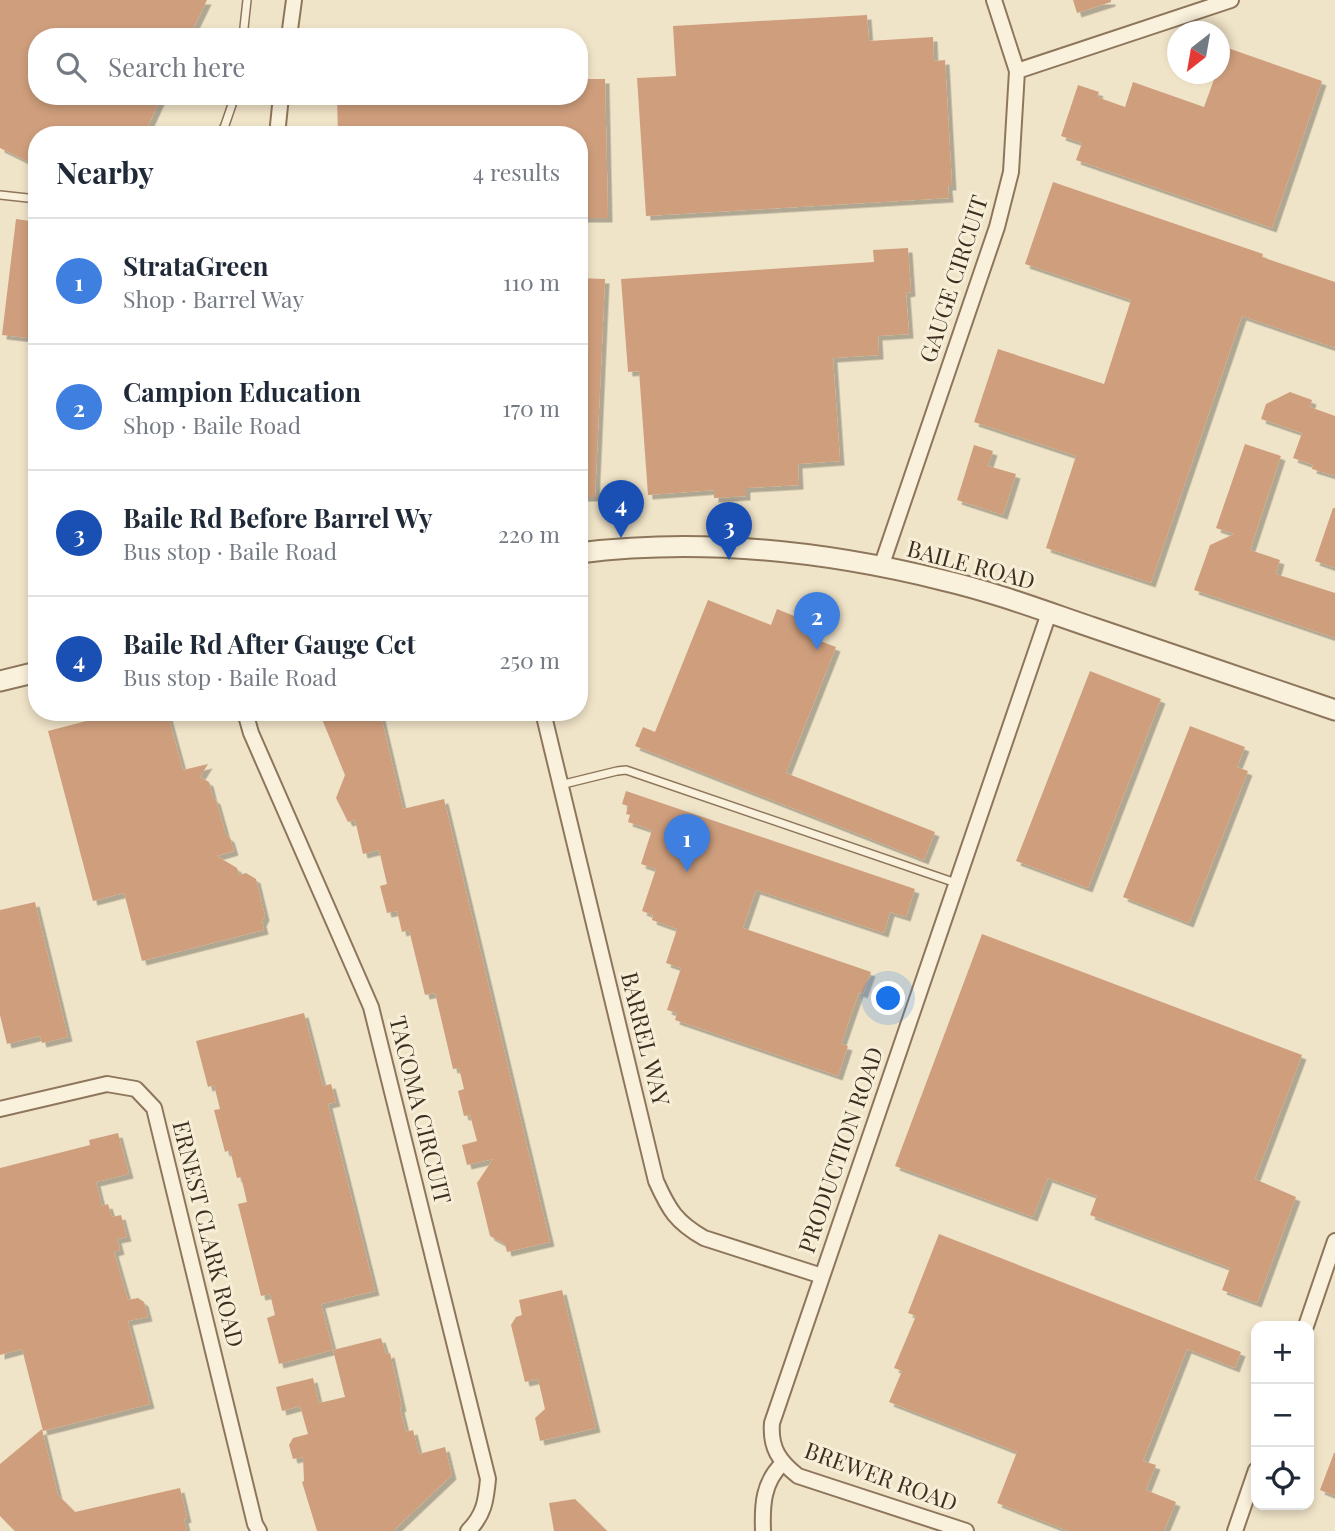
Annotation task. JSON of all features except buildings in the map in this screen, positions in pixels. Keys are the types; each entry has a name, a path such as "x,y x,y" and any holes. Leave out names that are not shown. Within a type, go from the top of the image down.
{"street":[{"path":"290,28 293,0"},
{"name":"GAUGE CIRCUIT","path":"881,566 997,227 1011,172 1017,71 994,0"},
{"path":"1017,71 1231,0"},
{"path":"278,126 280,105"},
{"name":"BAILE ROAD","path":"588,552 670,547 742,549 881,566 984,591 1335,710"},
{"name":"PRODUCTION ROAD","path":"783,1463 773,1443 772,1423 1049,613"},
{"path":"0,681 28,674"},
{"name":"TACOMA CIRCUIT","path":"248,721 371,1007 488,1479 486,1504 468,1531"},
{"name":"BARREL WAY","path":"545,721 656,1181 666,1203 687,1228 704,1238 822,1276"},
{"name":"ERNEST CLARK ROAD","path":"0,1109 107,1084 136,1089 154,1108 255,1524 259,1531"},
{"path":"1308,1321 1335,1241"},
{"path":"763,1531 762,1505 767,1486 775,1470 783,1463"},
{"name":"BREWER ROAD","path":"783,1463 798,1476 966,1531"},
{"path":"1235,1531 1251,1485"}],"lane":[{"path":"244,28 247,0"},
{"path":"224,126 232,105"},
{"path":"0,195 28,198"},
{"path":"560,785 626,771 957,883"}],"place":[{"name":"Baile Rd After Gauge Cct","path":"621,538"},
{"name":"Baile Rd Before Barrel Wy","path":"729,560"},
{"name":"Campion Education","path":"817,650"},
{"name":"StrataGreen","path":"687,872"}]}
